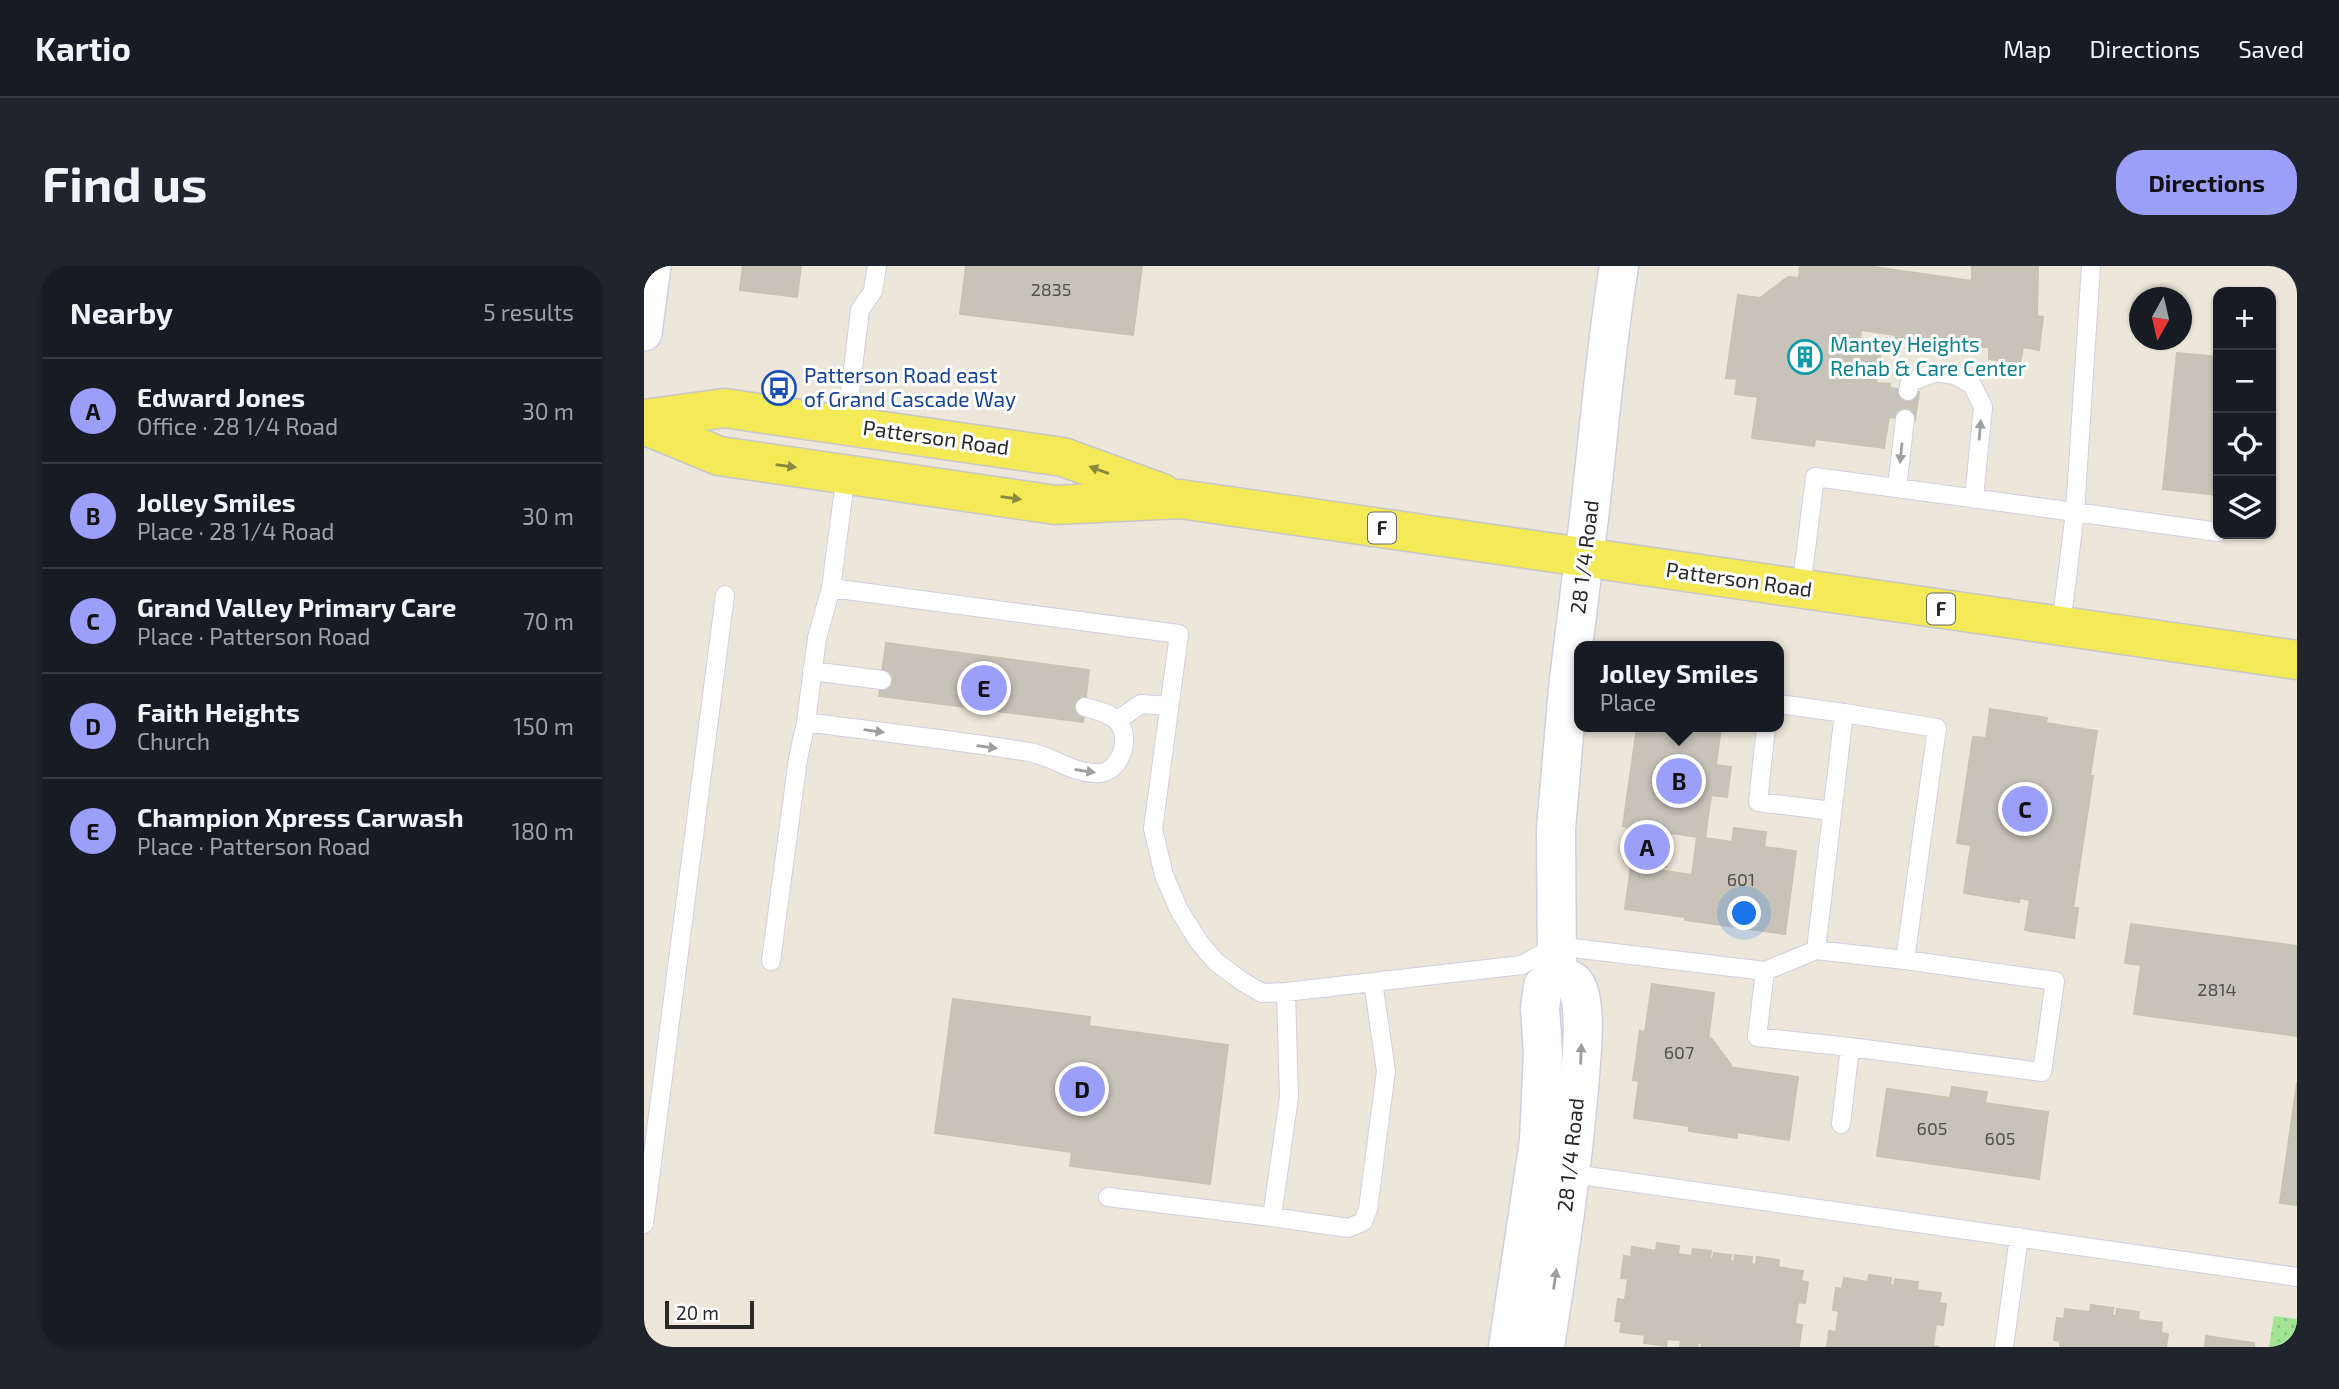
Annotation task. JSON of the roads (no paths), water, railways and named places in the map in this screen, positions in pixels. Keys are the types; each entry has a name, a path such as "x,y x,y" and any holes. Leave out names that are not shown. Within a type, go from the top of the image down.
{"main road":[{"name":"Patterson Road","path":"644,419 725,408 1063,457 1180,499"},
{"name":"Patterson Road","path":"644,425 719,456 1056,505 1180,499 2297,660"}],"street":[{"path":"644,333 653,266"},
{"name":"28 1/4 Road","path":"1575,641 1596,469 1610,321 1619,266"},
{"name":"28 1/4 Road","path":"1545,1347 1553,1171 1542,1093 1540,1008 1543,986 1556,960 1556,829 1574,648"},
{"name":"28 1/4 Road","path":"1508,1347 1553,1171"}],"lane":[{"path":"846,426 860,310 873,291 877,266"},
{"path":"2061,626 2075,512 2091,266"},
{"path":"1908,391 1910,382 1936,372 1955,375 1972,385 1983,407 1974,498"},
{"path":"1897,488 1905,419"},
{"path":"771,961 798,759 806,722 817,638 831,589 846,474"},
{"path":"1801,589 1815,477 2213,532"},
{"path":"831,589 1179,634 1153,829 1164,875 1179,910 1199,942 1216,962 1262,993 1556,960 1765,971 1816,950 2055,981 2042,1072 1757,1037 1765,971"},
{"path":"644,1224 725,595"},
{"path":"812,671 881,680"},
{"path":"1118,720 1141,704 1169,706"},
{"path":"1784,705 1937,727 1905,960"},
{"path":"806,722 1032,753 1075,770 1100,773 1111,770 1121,757 1123,734 1118,720 1084,707"},
{"path":"1816,950 1844,713"},
{"path":"1765,732 1758,802 1832,811"},
{"path":"1108,1197 1348,1228 1363,1222 1368,1209 1386,1071 1373,982"},
{"path":"1272,1217 1289,1097 1286,992"},
{"path":"1841,1124 1850,1047"},
{"path":"1553,1171 2297,1277"},
{"path":"2004,1347 2019,1237"}],"place":[{"name":"Mantey Heights Rehab & Care Center","path":"1805,357"},
{"name":"Patterson Road east of Grand Cascade Way","path":"779,388"},
{"name":"Champion Xpress Carwash","path":"984,688"},
{"name":"Jolley Smiles","path":"1679,781"},
{"name":"Grand Valley Primary Care","path":"2025,809"},
{"name":"Edward Jones","path":"1647,847"},
{"name":"Faith Heights","path":"1082,1089"}]}
